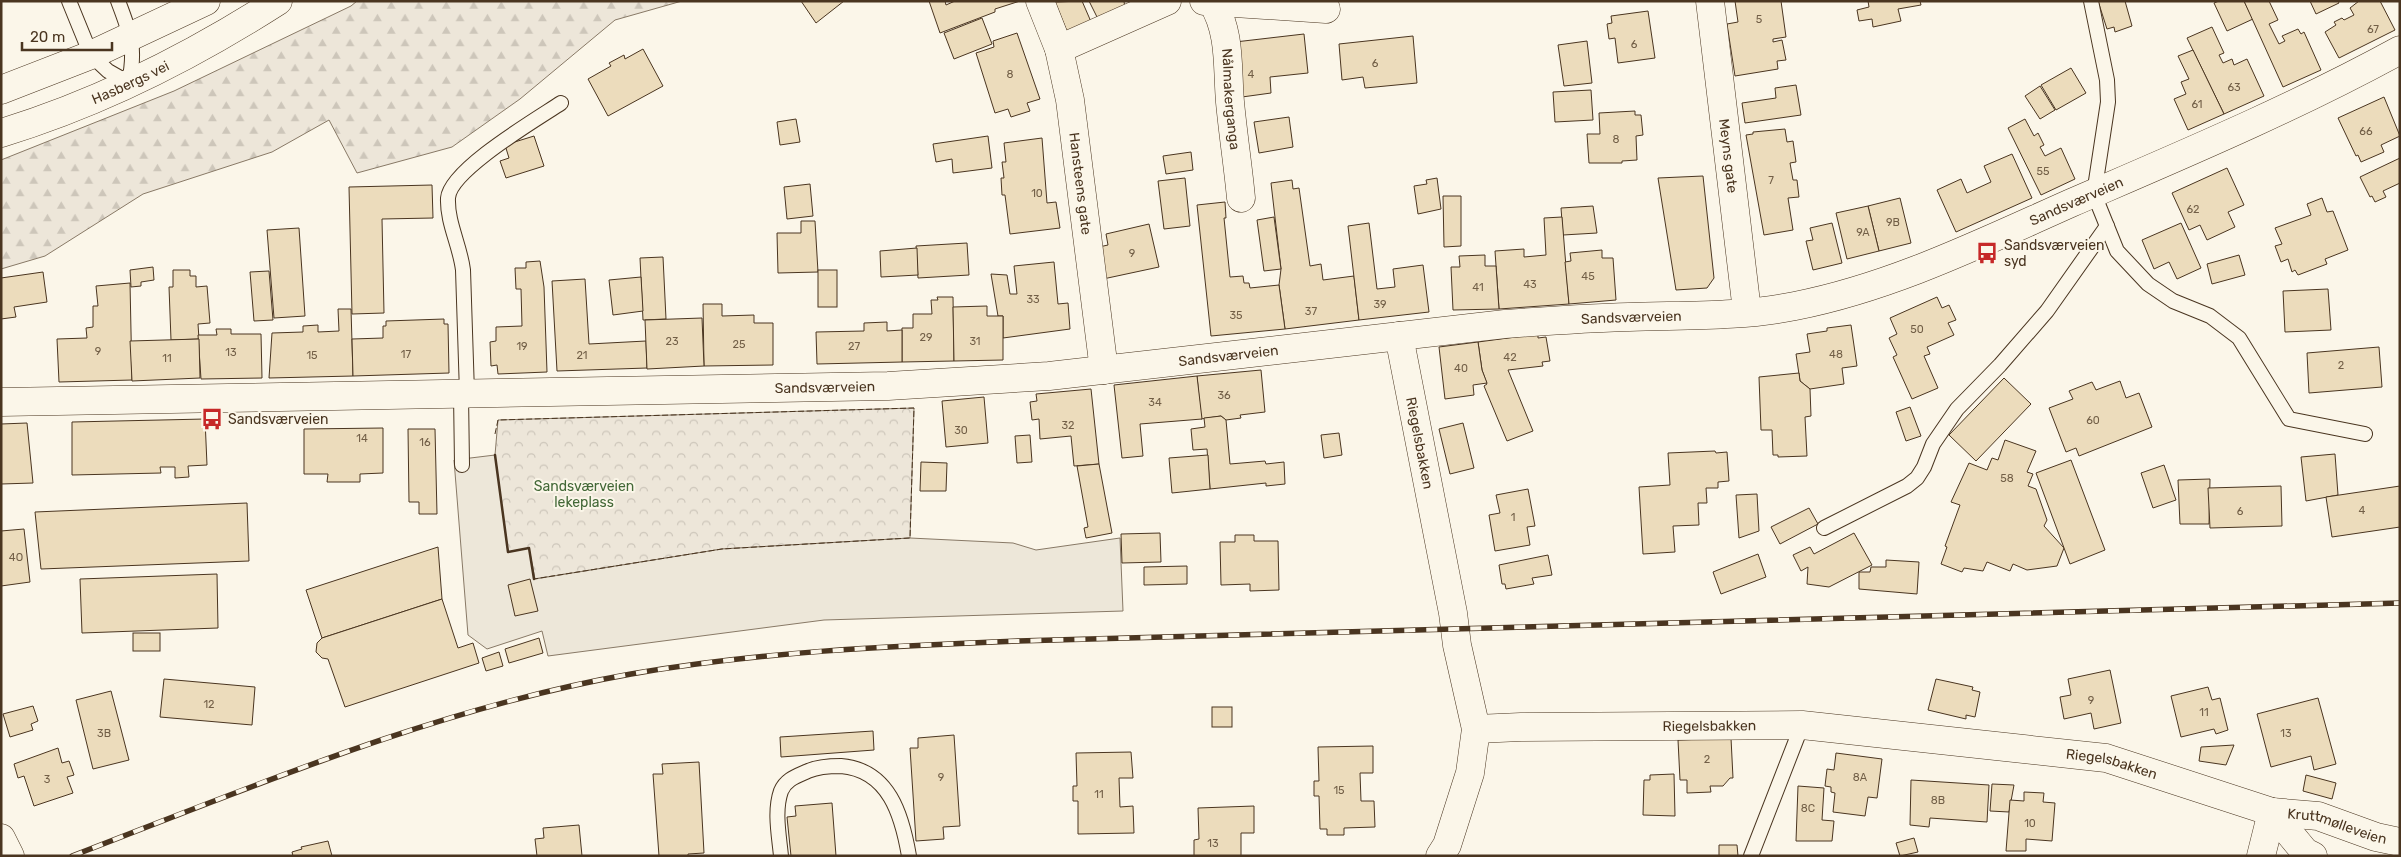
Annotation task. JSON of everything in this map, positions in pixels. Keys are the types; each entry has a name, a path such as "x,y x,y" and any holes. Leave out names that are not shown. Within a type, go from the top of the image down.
{"street":[{"path":"1,90 91,55 206,1"},
{"name":"Hasbergs vei","path":"1,133 55,115 129,83 206,46 278,1"},
{"name":"Hansteens gate","path":"1040,1 1059,48 1070,100 1104,370"},
{"path":"1059,48 1167,1"},
{"path":"1204,1 1326,9"},
{"name":"Meyns gate","path":"1710,1 1747,311"},
{"name":"Nålmakerganga","path":"1212,2 1219,14 1226,36 1230,102 1241,198"},
{"name":"Sandsværveien","path":"1,402 888,386 1008,380 1505,324 1791,307 1860,291 1948,257 2134,177 2324,88 2400,50"},
{"name":"Riegelsbakken","path":"1399,336 1453,613 1457,645 1476,729 1521,727 1802,726 2106,758 2272,812"},
{"path":"1440,856 1447,845 1470,773 1476,729"},
{"path":"2261,856 2272,812"},
{"path":"2272,812 2305,852 2313,856"},
{"name":"Kruttmølleveien","path":"2272,812 2318,816 2388,839"}],"lane":[{"path":"69,1 91,55 108,71 129,83 133,61 132,37 118,1"},
{"path":"2091,1 2107,80 2108,102 2094,194 2117,251 2148,284 2173,301 2210,316 2239,338 2289,419 2366,434"},
{"path":"462,465 464,393 463,270 462,255 451,225 448,196 453,184 463,172 502,142 561,103"},
{"path":"1824,528 1907,486 1917,478 1924,467 1933,444 1958,410 2046,311 2107,226"},
{"path":"1752,856 1802,726"},
{"path":"781,856 777,808 782,790 789,779 812,770 836,766 852,767 867,772 887,793 900,815 908,856"}],"green space":[{"path":"357,1 682,1 615,20 520,99 452,147 357,173 329,120 272,152 143,194 45,256 1,269 1,160 174,91 351,6"},
{"name":"Sandsværveien lekeplass","path":"914,408 910,538 722,549 534,579 508,552 495,455 498,420"}],"shaded area":[{"path":"495,455 508,552 529,548 535,579 722,549 910,538 1013,543 1036,550 1120,538 1123,611 824,620 548,656 542,631 487,649 468,635 454,460"}],"building":[{"path":"801,1 844,1 816,23"},
{"path":"929,1 945,1 946,5 955,1 1020,1 995,9 995,12 940,33"},
{"path":"1082,1 1092,24 1068,34 1055,2"},
{"path":"1089,1 1124,1 1125,9 1098,19"},
{"path":"1735,1 1781,1 1786,37 1773,39 1773,42 1782,40 1786,60 1777,61 1778,69 1735,76 1727,24 1738,22"},
{"path":"1868,1 1920,1 1921,5 1898,9 1901,21 1873,27 1872,19 1859,21 1857,10 1869,7"},
{"path":"2098,1 2125,1 2132,26 2115,32 2114,27 2107,29"},
{"path":"2219,1 2244,1 2253,19 2227,31 2214,3"},
{"path":"2244,1 2269,1 2278,20 2269,24 2279,44 2285,41 2282,36 2298,29 2301,34 2304,32 2321,70 2283,87"},
{"path":"2310,1 2338,1 2339,3 2316,14"},
{"path":"2359,1 2380,1 2395,30 2339,58 2325,32 2336,25 2334,22 2354,15 2350,8"},
{"path":"1648,11 1655,58 1618,63 1615,38 1609,39 1607,24 1612,23 1611,16"},
{"path":"982,18 992,44 954,59 944,33"},
{"path":"2212,27 2224,53 2219,55 2223,63 2232,59 2234,65 2247,59 2264,96 2224,114 2187,38"},
{"path":"1017,33 1040,99 1027,103 1030,111 1011,117 1008,109 995,113 976,53 994,47 993,41"},
{"path":"1304,34 1308,73 1270,77 1271,93 1242,97 1235,42"},
{"path":"1413,36 1417,83 1365,88 1363,77 1342,80 1339,44"},
{"path":"1587,41 1592,83 1564,86 1558,45"},
{"path":"643,49 663,86 608,116 588,79 611,66 609,63 624,55 625,59"},
{"path":"2193,50 2224,114 2188,130 2174,99 2186,94 2181,82 2189,79 2178,56"},
{"path":"2071,68 2086,93 2056,110 2041,85"},
{"path":"1796,85 1801,115 1745,123 1742,103 1776,98 1775,88"},
{"path":"2040,86 2055,110 2040,119 2025,96"},
{"path":"1591,90 1593,120 1555,122 1553,92"},
{"path":"2384,97 2400,136 2381,145 2384,152 2361,162 2358,155 2356,156 2338,118"},
{"path":"1635,111 1635,115 1641,115 1643,135 1636,136 1637,160 1622,161 1622,163 1589,163 1587,134 1600,134 1599,113"},
{"path":"1289,117 1293,147 1259,153 1254,122"},
{"path":"796,119 800,142 780,145 777,122"},
{"path":"2025,119 2034,136 2038,133 2044,145 2040,147 2045,156 2061,148 2075,179 2041,195 2008,128"},
{"path":"1785,129 1787,142 1793,141 1796,162 1790,163 1793,180 1797,180 1799,197 1788,198 1793,230 1764,235 1746,135 1753,134 1753,132"},
{"path":"534,136 544,166 506,178 500,161 509,158 505,145"},
{"path":"988,136 992,168 953,173 952,159 936,162 933,144"},
{"path":"1042,138 1047,203 1056,202 1060,228 1010,234 1005,195 1002,195 1001,178 1004,178 1002,162 1006,162 1004,143"},
{"path":"1191,152 1193,170 1166,174 1163,156"},
{"path":"2012,154 2032,198 1956,232 1937,190 1961,179 1967,193 1991,182 1984,166"},
{"path":"2400,158 2400,183 2383,191 2386,197 2375,202 2372,196 2370,197 2360,177"},
{"path":"2227,168 2244,205 2228,212 2235,227 2207,240 2200,225 2189,230 2172,193"},
{"path":"1703,176 1714,278 1707,288 1676,290 1658,178"},
{"path":"1185,178 1190,226 1164,229 1158,181"},
{"path":"1437,178 1441,209 1418,214 1414,186 1427,184 1426,180"},
{"path":"1292,180 1293,189 1299,188 1310,266 1321,264 1323,280 1354,276 1359,320 1285,329 1279,285 1281,269 1271,183"},
{"path":"810,184 813,216 787,219 784,187"},
{"path":"432,185 433,218 382,219 384,313 352,314 349,187"},
{"path":"1443,196 1461,196 1461,246 1444,247"},
{"path":"1900,198 1911,243 1879,251 1868,206"},
{"path":"2322,198 2327,212 2333,211 2348,250 2325,259 2327,264 2298,275 2295,270 2292,272 2288,259 2281,262 2275,246 2282,244 2275,228 2311,215 2307,204"},
{"path":"1225,202 1226,218 1224,218 1230,277 1243,276 1244,283 1249,283 1250,288 1279,285 1285,329 1211,336 1197,205"},
{"path":"1593,206 1597,233 1563,235 1561,208"},
{"path":"1868,206 1879,251 1847,259 1836,213"},
{"path":"1274,217 1281,269 1264,271 1257,220"},
{"path":"1562,217 1569,304 1499,309 1495,251 1524,249 1524,257 1546,255 1544,218"},
{"path":"801,221 815,221 818,272 778,273 777,233 801,233"},
{"path":"1369,223 1377,289 1395,287 1393,269 1423,265 1429,312 1359,320 1348,226"},
{"path":"1832,223 1842,263 1813,270 1806,241 1813,240 1810,228"},
{"path":"2181,223 2201,268 2177,279 2169,262 2154,269 2142,240"},
{"path":"1149,224 1159,267 1103,279 1099,247 1108,245 1106,234"},
{"path":"299,228 305,316 274,318 267,230"},
{"path":"967,243 969,275 918,278 916,246"},
{"path":"917,248 918,275 881,277 880,251"},
{"path":"1602,250 1602,258 1613,258 1616,300 1569,304 1565,262 1571,261 1570,253"},
{"path":"1485,255 1485,266 1496,266 1499,309 1453,310 1451,267 1460,267 1459,256"},
{"path":"2239,255 2245,275 2212,284 2207,264"},
{"path":"663,257 666,319 643,320 640,258"},
{"path":"540,261 544,287 547,372 498,374 497,365 491,366 490,342 496,341 496,327 522,326 521,289 516,289 515,268 526,268 526,262"},
{"path":"1054,262 1058,304 1068,303 1070,329 1003,338 1003,316 998,316 991,274 1007,275 1010,294 1017,294 1014,266"},
{"path":"153,267 154,280 141,282 141,286 131,287 130,270"},
{"path":"173,270 190,270 190,276 196,276 196,287 207,286 210,323 198,324 199,339 171,340 169,287 173,287"},
{"path":"818,270 837,270 837,307 818,307"},
{"path":"269,271 273,320 254,321 250,272"},
{"path":"43,272 47,302 14,307 16,317 1,319 1,278"},
{"path":"641,277 643,311 613,315 609,280"},
{"path":"585,279 589,344 646,341 647,368 557,371 552,281"},
{"path":"130,283 132,380 59,382 57,339 87,338 86,328 93,327 93,306 98,306 96,286"},
{"path":"2328,289 2331,330 2285,332 2283,291"},
{"path":"937,297 953,297 954,361 902,362 902,328 913,328 913,314 932,314 931,300 938,300"},
{"path":"1937,297 1942,308 1949,305 1956,320 1948,323 1954,335 1927,347 1930,354 1924,356 1938,388 1912,399 1893,357 1897,355 1889,338 1897,334 1890,318"},
{"path":"703,304 722,304 722,316 754,315 754,323 773,323 773,365 704,366"},
{"path":"987,306 987,316 1003,316 1003,360 954,361 953,307"},
{"path":"338,309 351,309 353,376 269,378 272,333 303,332 303,326 318,325 318,332 339,331"},
{"path":"702,318 704,366 647,369 645,320"},
{"path":"444,319 444,324 448,324 449,373 353,376 352,339 383,338 383,326 386,326 386,321"},
{"path":"887,322 887,331 902,330 902,362 817,364 816,332 864,331 864,323"},
{"path":"1851,325 1857,366 1842,368 1844,384 1810,389 1800,381 1796,354 1810,352 1807,334 1827,331 1827,328"},
{"path":"216,329 231,329 231,334 261,334 262,378 201,379 198,335 217,335"},
{"path":"1538,334 1538,338 1546,337 1550,361 1542,362 1543,366 1508,370 1533,431 1507,441 1484,386 1487,384 1482,370 1478,342"},
{"path":"199,339 200,378 132,381 130,341"},
{"path":"1478,342 1482,370 1487,383 1473,385 1474,395 1445,399 1439,347"},
{"path":"2379,347 2382,387 2309,393 2307,353"},
{"path":"1261,370 1265,412 1240,415 1241,418 1226,420 1221,416 1201,419 1197,376"},
{"path":"1799,373 1800,381 1810,389 1811,416 1805,417 1807,456 1778,457 1778,455 1773,455 1772,430 1761,430 1759,377"},
{"path":"1197,376 1202,419 1140,424 1143,456 1122,458 1114,385"},
{"path":"2004,378 2031,404 1976,461 1949,435"},
{"path":"2120,381 2126,398 2139,393 2152,427 2079,456 2076,448 2066,452 2049,408 2073,399 2069,391 2092,382 2096,390"},
{"path":"1091,389 1099,464 1074,466 1071,436 1040,439 1039,419 1032,420 1030,402 1037,401 1036,394"},
{"path":"984,397 988,443 946,447 942,401"},
{"path":"1910,407 1921,436 1906,441 1896,412"},
{"path":"1221,416 1226,420 1230,464 1265,461 1266,464 1284,462 1285,484 1266,486 1266,483 1210,489 1207,449 1193,450 1191,429 1205,427 1204,418"},
{"path":"205,419 207,465 188,466 189,477 175,478 175,467 160,467 161,473 72,475 72,422"},
{"path":"27,423 33,483 1,484 1,424"},
{"path":"1463,423 1474,468 1450,474 1439,429"},
{"path":"383,428 383,473 360,474 360,482 327,482 328,474 304,474 304,429"},
{"path":"408,429 435,429 437,514 419,514 419,502 409,502"},
{"path":"1339,433 1342,455 1324,458 1321,435"},
{"path":"1030,435 1032,462 1017,463 1015,436"},
{"path":"2005,440 2036,451 2027,472 2033,474 2028,486 2036,489 2047,520 2044,526 2064,548 2057,566 2027,570 2013,564 2010,571 1987,562 1983,571 1964,568 1962,572 1941,564 1947,547 1945,546 1960,505 1951,502 1969,463 1987,470 1992,458 1998,460"},
{"path":"1715,451 1716,453 1727,452 1729,481 1718,482 1718,488 1706,488 1707,503 1698,503 1699,525 1673,526 1675,552 1643,554 1639,487 1670,485 1668,453"},
{"path":"2335,454 2338,495 2306,501 2301,457"},
{"path":"1208,455 1210,489 1172,493 1169,458"},
{"path":"2071,460 2105,550 2070,564 2036,473"},
{"path":"921,462 947,463 946,491 920,491"},
{"path":"1099,464 1112,533 1086,538 1084,528 1088,527 1077,466"},
{"path":"2164,465 2176,500 2153,508 2141,473"},
{"path":"2210,479 2209,524 2180,524 2178,480"},
{"path":"2281,486 2282,526 2210,528 2208,488"},
{"path":"2400,486 2400,527 2332,537 2326,497"},
{"path":"1528,489 1535,526 1527,527 1530,545 1495,551 1489,515 1500,513 1496,495"},
{"path":"1757,494 1759,531 1739,538 1736,495"},
{"path":"247,503 249,561 41,569 35,512"},
{"path":"1809,508 1818,524 1780,544 1771,527"},
{"path":"24,529 30,582 1,586 1,531"},
{"path":"1160,533 1161,562 1122,563 1121,534"},
{"path":"1854,533 1872,565 1829,587 1807,584 1808,567 1801,571 1793,555 1810,547 1814,554"},
{"path":"1235,535 1254,535 1254,541 1278,541 1279,590 1250,591 1250,584 1221,585 1220,542 1235,542"},
{"path":"438,547 442,599 322,638 306,590"},
{"path":"1758,554 1766,577 1721,594 1713,572"},
{"path":"1548,555 1552,575 1532,578 1534,584 1506,589 1505,584 1502,584 1499,565"},
{"path":"1886,560 1919,562 1917,594 1859,589 1859,572 1870,572 1871,567 1886,567"},
{"path":"1187,566 1187,584 1144,585 1144,567"},
{"path":"217,574 218,628 82,633 80,579"},
{"path":"530,579 538,611 515,616 508,585"},
{"path":"442,599 458,648 473,643 479,663 345,707 328,659 322,658 316,652 317,643 322,638"},
{"path":"133,633 160,633 160,651 133,651"},
{"path":"539,638 543,653 509,663 505,649"},
{"path":"499,652 503,666 486,671 482,658"},
{"path":"2110,670 2121,723 2094,729 2091,713 2064,719 2060,697 2071,695 2068,679"},
{"path":"164,679 255,687 252,725 160,717"},
{"path":"1936,679 1973,687 1972,690 1980,692 1975,717 1966,715 1966,719 1928,710"},
{"path":"2208,687 2212,700 2220,698 2228,730 2216,734 2214,729 2181,737 2171,696"},
{"path":"111,691 129,760 93,769 76,700"},
{"path":"2318,698 2336,764 2314,770 2311,756 2271,767 2257,714"},
{"path":"33,706 38,721 31,724 33,730 10,737 3,714"},
{"path":"1212,707 1232,707 1232,727 1212,727"},
{"path":"873,731 874,750 781,757 780,737"},
{"path":"954,735 960,826 943,827 944,839 916,841 910,748 918,748 918,738"},
{"path":"1731,738 1733,778 1730,778 1723,786 1710,786 1711,792 1687,793 1687,780 1680,780 1678,740"},
{"path":"2234,745 2226,765 2199,761 2201,747"},
{"path":"1373,746 1373,773 1360,773 1361,801 1374,801 1375,827 1344,828 1344,835 1327,835 1327,829 1320,829 1319,796 1314,796 1314,781 1319,781 1318,747"},
{"path":"58,748 62,763 69,761 74,775 67,777 73,793 34,806 24,776 18,778 14,764"},
{"path":"1131,752 1133,778 1119,778 1120,807 1133,806 1134,833 1078,834 1078,801 1073,801 1073,786 1077,786 1076,753"},
{"path":"1836,753 1882,759 1877,798 1868,797 1865,816 1833,812 1835,793 1831,792 1831,787 1825,786 1827,769 1834,770"},
{"path":"699,762 704,853 688,854 688,856 659,856 653,774 663,774 662,764"},
{"path":"1674,774 1675,816 1643,815 1644,780 1650,780 1650,775"},
{"path":"2306,775 2336,783 2332,799 2303,791"},
{"path":"1911,780 1989,785 1987,822 1930,818 1929,827 1910,825"},
{"path":"1992,784 2014,785 2009,812 1990,811"},
{"path":"1798,786 1824,788 1822,820 1834,821 1832,841 1796,841"},
{"path":"2024,792 2044,793 2043,802 2055,803 2052,841 2026,839 2026,851 2006,851 2010,800 2024,801"},
{"path":"832,803 836,856 791,856 787,817 796,816 795,806"},
{"path":"1254,806 1254,833 1241,833 1241,856 1194,856 1194,840 1199,839 1198,808"},
{"path":"579,825 582,856 537,856 535,839 544,838 543,828"},
{"path":"1914,838 1918,852 1900,856 1896,843"},
{"path":"328,841 332,856 293,856 292,852 302,849 301,847"},
{"path":"1719,845 1737,845 1738,856 1719,856"}],"railway":[{"path":"72,856 347,751 417,728 559,689 631,674 727,660 824,651 1018,641 2400,603"}],"fence":[{"path":"495,434 498,420 914,408 910,538 722,549 534,579"}],"wall":[{"path":"495,455 508,552 529,548 534,579"}],"place":[{"name":"Sandsværveien syd","path":"1987,253"},
{"name":"Sandsværveien","path":"212,419"}]}
